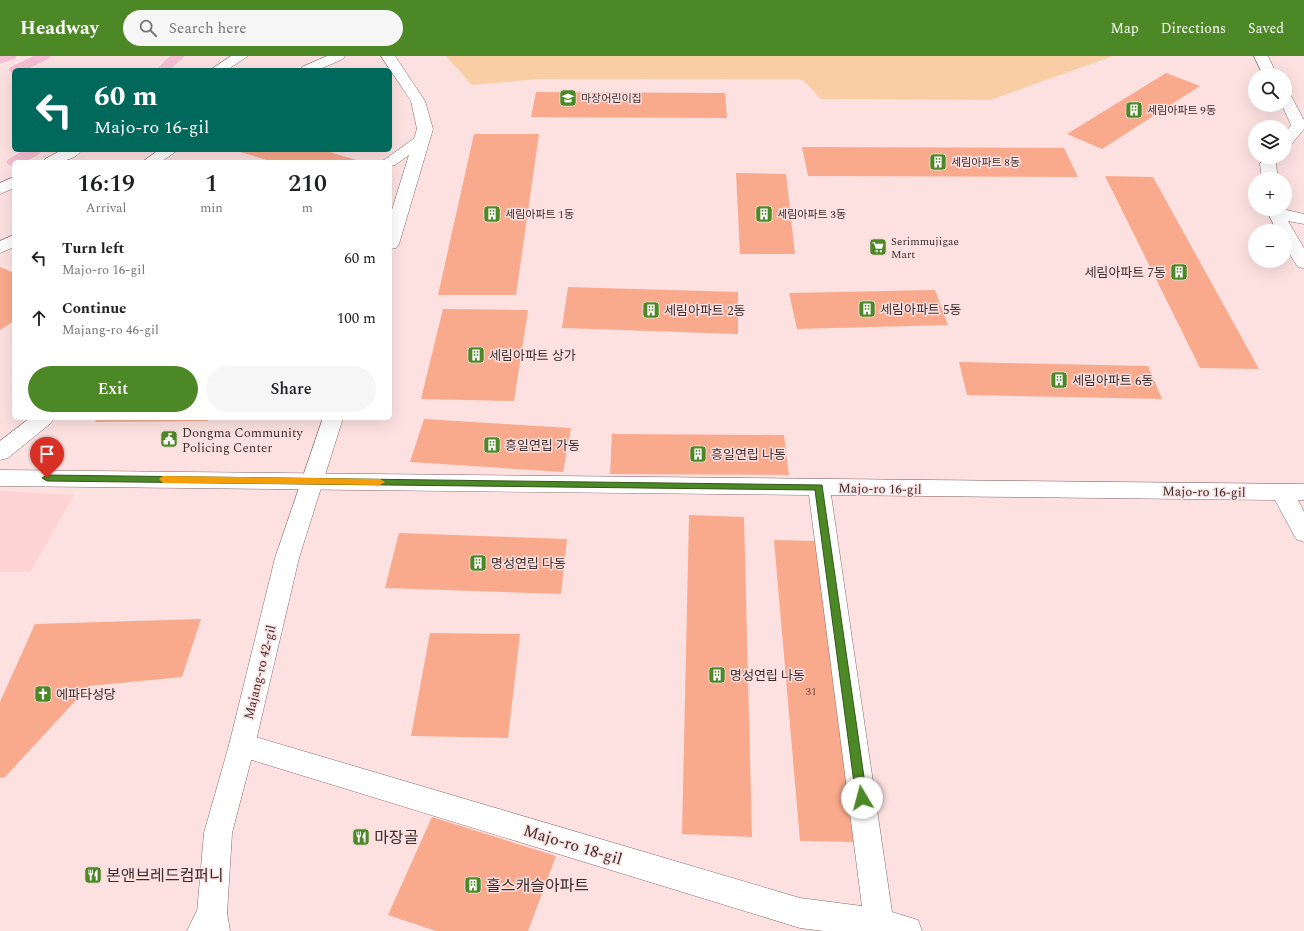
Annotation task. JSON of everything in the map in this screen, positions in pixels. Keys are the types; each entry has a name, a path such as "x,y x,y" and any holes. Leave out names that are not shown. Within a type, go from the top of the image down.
{"highway":[{"path":"0,60 10,56"},
{"path":"19,68 44,56"},
{"path":"164,68 178,56"},
{"path":"0,77 12,71"},
{"path":"18,160 32,152"},
{"path":"0,170 12,163"}],"street":[{"path":"220,68 241,56"},
{"path":"311,68 338,56"},
{"path":"388,56 418,101 425,129 392,238"},
{"path":"1262,56 1267,68"},
{"path":"1292,112 1299,126 1292,134"},
{"path":"392,160 422,140"},
{"path":"55,160 70,152"},
{"path":"153,160 167,152"},
{"path":"0,189 12,183"},
{"path":"1277,216 1304,263"},
{"path":"1292,216 1304,219"},
{"path":"0,248 12,241"},
{"path":"0,452 41,420"},
{"name":"Majang-ro 42-gil","path":"209,925 218,833 242,745 287,558 332,420"},
{"name":"Majo-ro 16-gil","path":"0,478 1304,492"},
{"path":"819,487 878,927"},
{"path":"1282,492 1304,533"},
{"name":"Majo-ro 18-gil","path":"242,745 800,913 906,931"}],"shaded area":[{"path":"446,56 1113,56 990,100 821,99 802,79 541,79 472,85"},
{"path":"0,491 74,495 30,572 0,572"}],"building":[{"name":"세림아파트 9동","path":"1166,73 1200,86 1102,149 1067,134"},
{"path":"536,92 725,93 727,118 531,117"},
{"name":"세림아파트 1동","path":"474,134 539,134 516,295 438,295"},
{"name":"세림아파트 8동","path":"802,147 1064,148 1078,177 808,176"},
{"path":"240,152 330,152 356,160 266,160"},
{"name":"세림아파트 3동","path":"736,173 786,174 795,254 740,254"},
{"name":"세림아파트 7동","path":"1105,176 1153,177 1259,369 1200,368"},
{"path":"0,267 12,272 12,322 0,330"},
{"name":"세림아파트 2동","path":"568,287 738,292 738,334 562,328"},
{"name":"세림아파트 5동","path":"935,290 948,325 797,329 789,293"},
{"name":"세림아파트 상가","path":"443,309 528,310 514,401 421,399"},
{"name":"세림아파트 6동","path":"959,362 1148,366 1162,399 967,395"},
{"name":"흥일연립 가동","path":"424,419 571,428 563,472 410,462"},
{"path":"96,420 208,420 208,421 95,422"},
{"name":"흥일연립 나동","path":"612,434 784,435 789,475 610,474"},
{"name":"명성연립 나동","path":"689,515 744,517 752,837 682,834"},
{"name":"명성연립 다동","path":"399,533 567,539 561,594 385,588"},
{"path":"774,540 817,541 854,842 800,841"},
{"name":"에파타성당","path":"201,619 182,677 89,686 5,777 0,778 0,702 35,624"},
{"path":"430,633 520,634 508,738 411,736"},
{"name":"홀스캐슬아파트","path":"432,817 556,856 528,931 436,931 388,915"}],"slow traffic":[{"path":"163,479 380,482"}],"place":[{"name":"마장어린이집","path":"568,98"},
{"name":"세림아파트 9동","path":"1134,110"},
{"name":"세림아파트 8동","path":"938,162"},
{"name":"세림아파트 1동","path":"492,214"},
{"name":"세림아파트 3동","path":"764,214"},
{"name":"Serimmujigae Mart","path":"878,247"},
{"name":"세림아파트 7동","path":"1179,272"},
{"name":"세림아파트 5동","path":"867,309"},
{"name":"세림아파트 2동","path":"651,310"},
{"name":"세림아파트 상가","path":"476,355"},
{"name":"세림아파트 6동","path":"1059,380"},
{"name":"Dongma Community Policing Center","path":"169,439"},
{"name":"흥일연립 가동","path":"492,445"},
{"name":"흥일연립 나동","path":"698,454"},
{"name":"명성연립 다동","path":"478,563"},
{"name":"명성연립 나동","path":"717,675"},
{"name":"에파타성당","path":"43,694"},
{"name":"마장골","path":"361,837"},
{"name":"본앤브레드컴퍼니","path":"93,875"},
{"name":"홀스캐슬아파트","path":"473,885"}],"route":[{"path":"47,478 819,487 862,798"}]}
